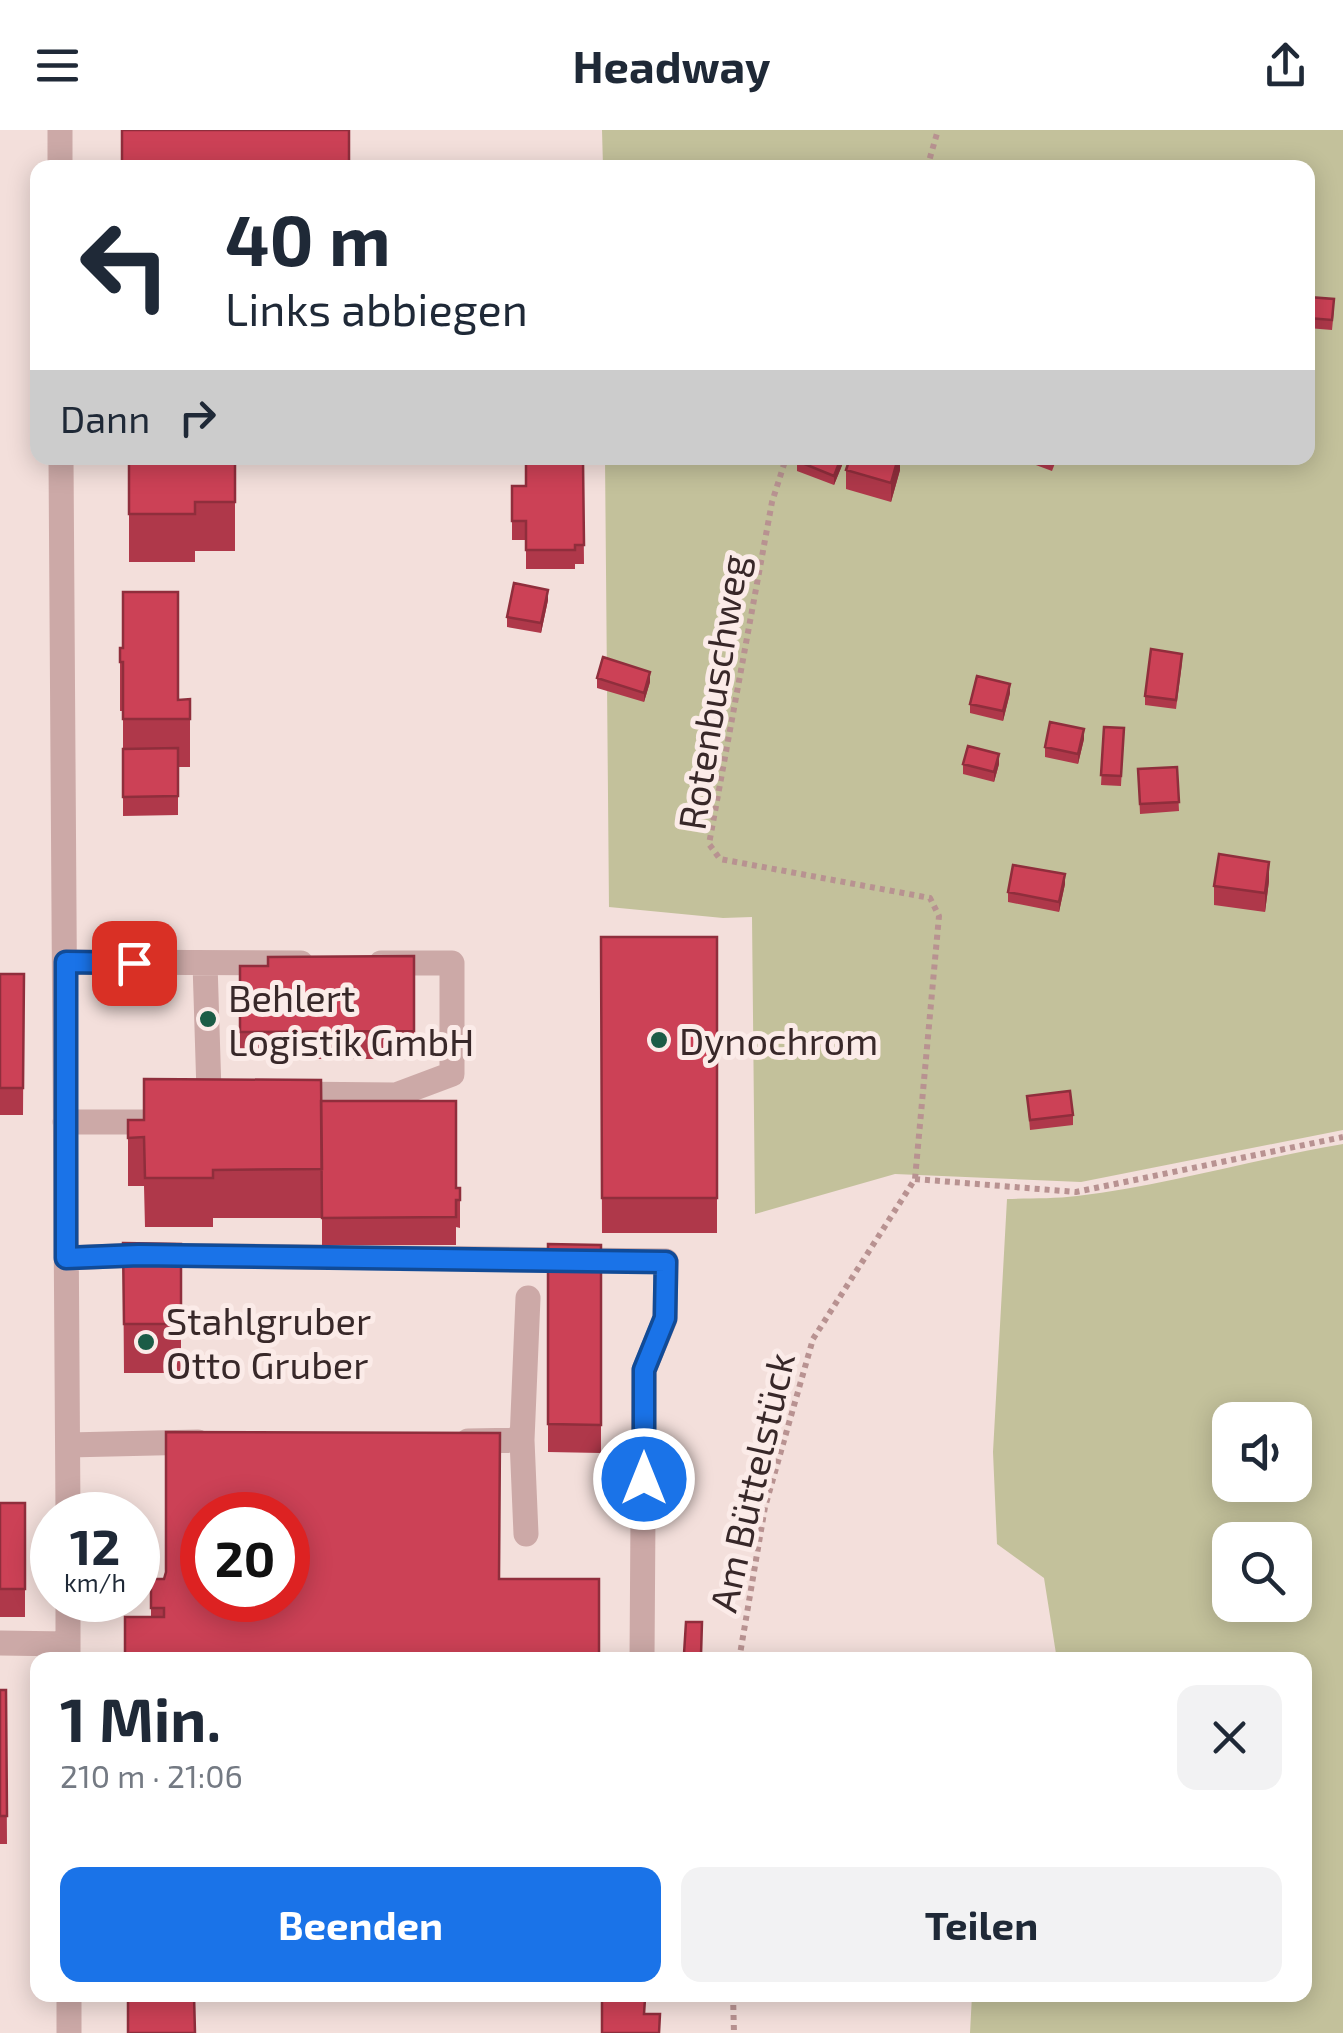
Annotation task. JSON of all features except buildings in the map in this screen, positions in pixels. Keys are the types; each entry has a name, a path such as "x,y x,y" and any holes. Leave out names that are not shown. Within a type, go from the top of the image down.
{"street":[{"path":"60,130 60,160"},
{"path":"61,465 68,1492"},
{"path":"66,962 319,963"},
{"path":"206,963 210,1092 396,1095 452,1074 452,963 357,963"},
{"path":"65,1122 178,1122"},
{"path":"66,1258 139,1255 666,1262 665,1318 644,1370 642,1652"},
{"path":"526,1534 522,1440 528,1298"},
{"path":"442,1441 522,1440"},
{"path":"68,1445 222,1442"},
{"path":"0,1643 68,1652 68,1622"},
{"path":"69,2002 70,2033"}],"path":[{"path":"929,160 938,130"},
{"name":"Rotenbuschweg","path":"784,465 772,502 709,844 720,859 930,898"},
{"path":"931,887 930,898 939,916 915,1179 1076,1192 1343,1137"},
{"name":"Am Büttelstück","path":"740,1652 765,1507 813,1339 915,1179"},
{"path":"734,2002 734,2033"}],"shaded area":[{"path":"602,130 1343,130 1343,1130 1081,1182 895,1174 755,1214 752,917 723,918 609,907 605,465 1315,465 1315,160 603,160"},
{"path":"1343,1144 1343,2033 970,2033 972,2002 1312,2002 1312,1652 1056,1652 1044,1578 997,1544 993,1452 1007,1199 1111,1191"}],"place":[{"name":"Behlert Logistik GmbH","path":"208,1019"},
{"name":"Dynochrom","path":"659,1040"},
{"name":"Stahlgruber Otto Gruber","path":"146,1342"}],"route":[{"path":"134,963 66,962 66,1258 139,1255 666,1262 665,1318 644,1370 644,1479"}]}
